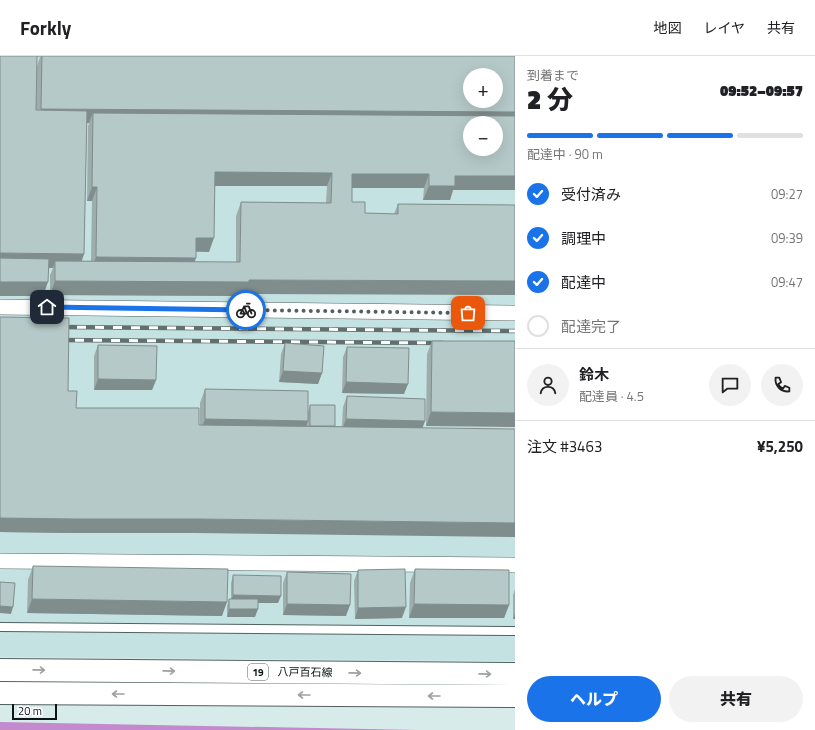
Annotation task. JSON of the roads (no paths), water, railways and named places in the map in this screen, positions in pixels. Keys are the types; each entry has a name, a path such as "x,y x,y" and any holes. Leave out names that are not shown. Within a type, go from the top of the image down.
{"main road":[{"name":"八戸百石線","path":"0,670 515,674"},
{"name":"八戸百石線","path":"0,693 515,696"}],"street":[{"path":"0,307 515,313"},
{"path":"0,561 515,565"}],"lane":[{"path":"0,627 515,631"}],"railway":[{"path":"59,327 515,331"},
{"path":"57,340 443,343"}]}
